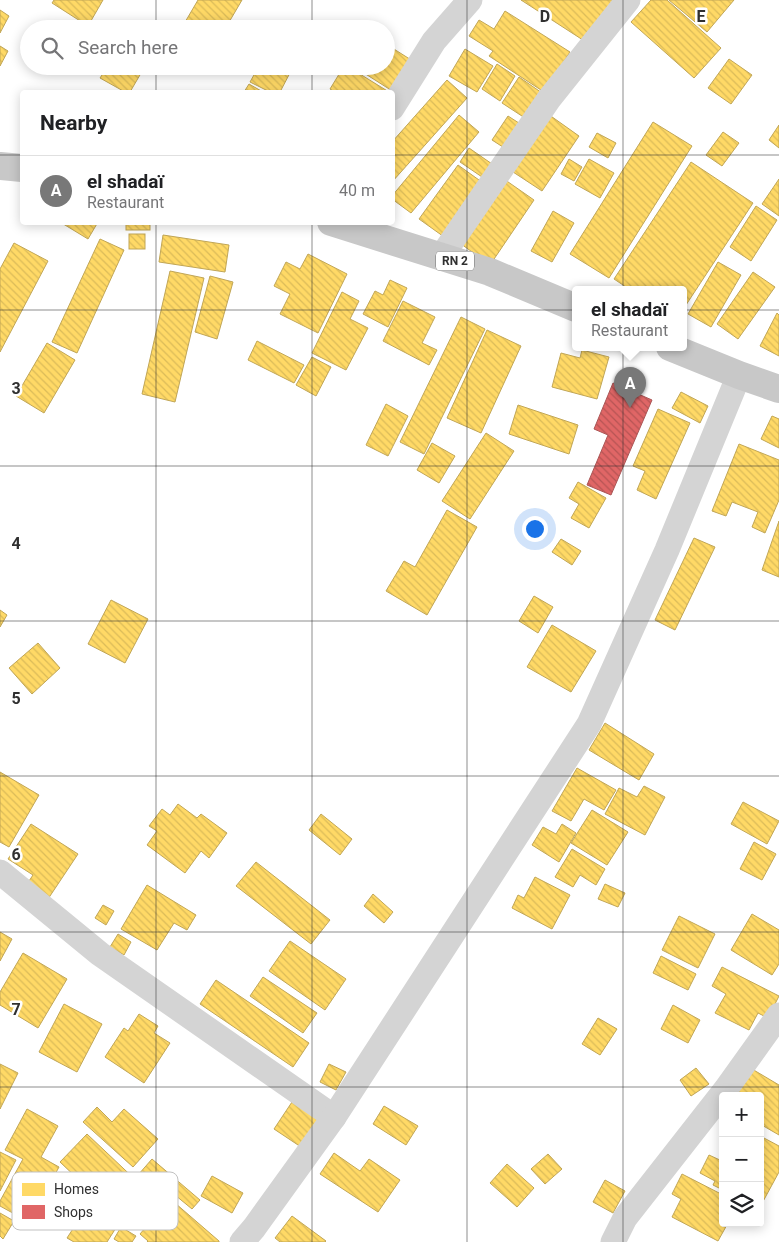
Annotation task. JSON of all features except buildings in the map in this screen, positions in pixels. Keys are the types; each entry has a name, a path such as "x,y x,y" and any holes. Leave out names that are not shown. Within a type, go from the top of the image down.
{"main road":[{"path":"0,166 20,168"},
{"name":"RN 2","path":"341,225 490,272 572,306"},
{"path":"680,351 779,389"}],"street":[{"path":"395,103 434,41 470,0"},
{"path":"442,257 549,98 628,0"},
{"path":"242,1242 334,1117 589,724 667,550 739,375"},
{"path":"0,872 100,954 334,1117"},
{"path":"613,1242 626,1230 779,1015"}],"place":[{"name":"el shadaï","path":"630,408"}]}
